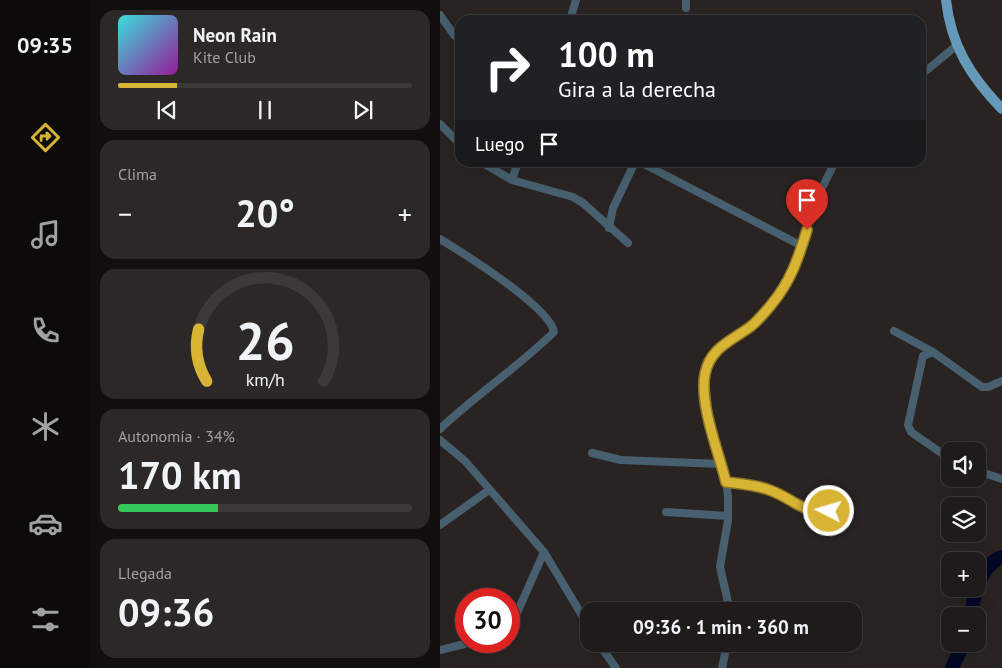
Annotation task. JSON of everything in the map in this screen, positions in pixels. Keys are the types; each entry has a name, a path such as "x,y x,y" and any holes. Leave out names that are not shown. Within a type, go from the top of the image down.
{"main road":[{"path":"946,0 956,46 985,92 1002,109"}],"street":[{"path":"572,15 576,0"},
{"path":"440,15 455,36"},
{"path":"926,71 956,46"},
{"path":"440,124 455,139"},
{"path":"490,167 512,180 573,197 583,203 628,243"},
{"path":"512,180 516,167"},
{"path":"609,228 613,208 633,167"},
{"path":"650,167 802,246"},
{"path":"728,602 720,567 728,516 726,482 709,421 705,375 712,355 723,344 752,326 788,284 817,198 832,167"},
{"path":"440,239 497,276 549,318 554,332 530,354 458,412 440,430"},
{"path":"894,331 933,352 982,387 988,387 1002,381"},
{"path":"933,352 923,356 908,425 911,432 941,453"},
{"path":"440,440 465,461 544,552 580,612"},
{"path":"592,453 621,460 721,464"},
{"path":"986,474 1002,479"},
{"path":"726,482 758,486 774,491 801,508 818,512 829,511"},
{"path":"440,525 489,490"},
{"path":"666,512 728,516"},
{"path":"520,606 544,552"},
{"path":"440,650 455,646"},
{"path":"605,652 616,668"},
{"path":"722,668 725,652"}],"waterway":[{"path":"973,607 976,591 983,574 989,566 1002,557"},
{"path":"952,668 959,652"}],"route":[{"path":"807,230 788,284 752,326 723,344 712,355 705,375 706,397 709,421 726,482 758,486 774,491 801,508 818,512 829,511"}]}
